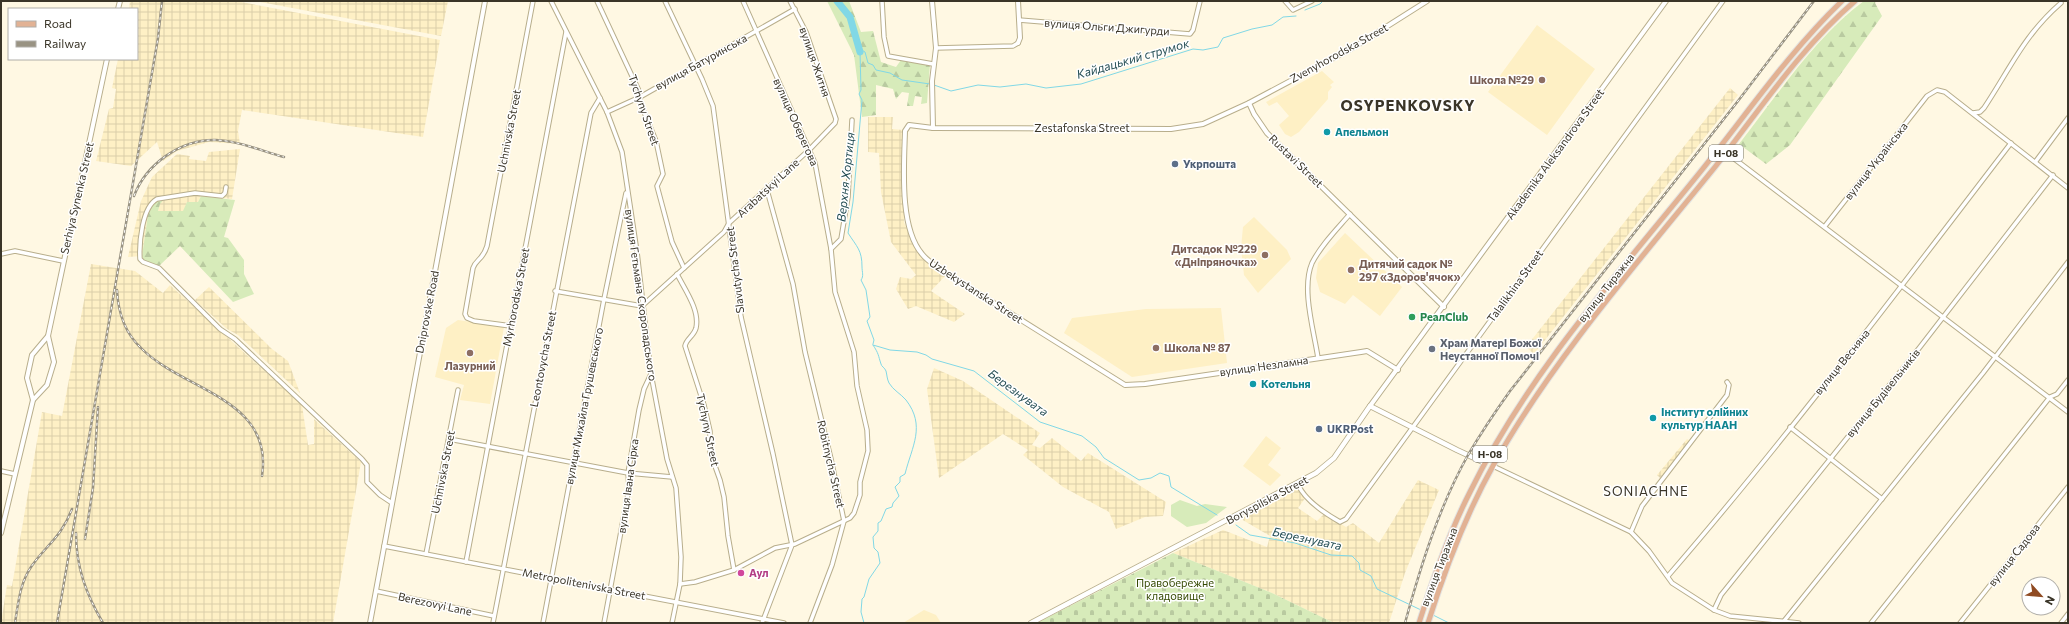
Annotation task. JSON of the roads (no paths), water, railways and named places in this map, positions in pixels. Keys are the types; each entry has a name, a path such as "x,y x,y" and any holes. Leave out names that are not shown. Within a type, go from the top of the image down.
{"main road":[{"name":"вулиця Тиражна","path":"1419,623 1434,578 1469,493 1485,462 1511,419 1567,339 1800,46 1842,1"},
{"name":"вулиця Тиражна","path":"1428,623 1442,581 1478,496 1493,466 1548,379 1607,302 1806,51 1855,1"},
{"path":"1370,406 1412,428 1493,466"},
{"name":"Boryspilska Street","path":"1031,623 1298,484 1316,473 1334,458 1370,406"}],"street":[{"name":"Dniprovske Road","path":"370,623 485,1"},
{"name":"Uchnivska Street","path":"511,326 474,321 466,315 474,264 481,260 487,246 533,1"},
{"name":"вулиця Гетьмана Скоропадського","path":"551,1 607,112 619,141 627,190 651,374 667,459 676,488 679,513 681,557 680,584 672,623"},
{"name":"Tychyny Street","path":"597,1 639,91 656,141 663,174 657,186 672,242 684,268"},
{"name":"Slavutycha Street","path":"665,1 708,92 713,106 740,317 773,454 792,545"},
{"name":"вулиця Оберегова","path":"743,1 810,149 818,170 831,248"},
{"name":"вулиця Житня","path":"790,1 807,36 836,119 835,123"},
{"path":"882,1 884,37 888,56 933,64"},
{"path":"932,1 936,48 932,81 933,128"},
{"path":"936,48 1013,46 1018,43 1020,38 1018,1"},
{"name":"вулиця Ольги Джигурди","path":"1020,20 1188,33 1193,30 1200,1"},
{"path":"1285,1 1293,10 1312,1"},
{"name":"Zvenyhorodska Street","path":"1249,103 1356,46 1427,1"},
{"name":"Akademika Aleksandrova Street","path":"1444,307 1666,1"},
{"name":"Talalikhina Street","path":"1298,484 1304,494 1315,504 1334,519 1342,522 1723,1"},
{"path":"1973,113 1980,112 1984,108 2011,62 2034,29 2061,3"},
{"name":"вулиця Батуринська","path":"607,112 640,97 695,64 795,9"},
{"name":"Myrhorodska Street","path":"466,562 566,32"},
{"name":"Serhiya Synenka Street","path":"33,400 47,385 54,362 48,336 62,261 107,60"},
{"name":"вулиця Українська","path":"1825,226 1927,96 1937,90 1940,90 1973,113"},
{"name":"Leontovycha Street","path":"493,623 550,330 555,291 591,113 600,98"},
{"name":"Zestafonska Street","path":"909,125 933,128 1171,129 1203,124 1249,103"},
{"name":"Rustavi Street","path":"1249,103 1254,114 1267,133 1444,307"},
{"path":"1973,113 2068,188"},
{"path":"2036,162 2068,118"},
{"path":"831,248 841,239 846,204 852,120"},
{"name":"Arabatskyi Lane","path":"642,306 724,232 729,223 767,190 835,123"},
{"name":"Uzbekystanska Street","path":"909,125 905,131 906,214 912,238 921,254 946,273 1125,385"},
{"name":"вулиця Весняна","path":"1668,576 1717,519 1790,427 2011,143"},
{"path":"1720,148 1825,226 2068,412"},
{"name":"вулиця Будівельників","path":"1714,610 1721,595 1831,458 2053,175"},
{"path":"226,187 225,193 222,196 195,192 153,201 148,207 143,221 140,259 143,262 158,268 220,329 235,339 362,459 367,465 367,482 380,495 392,503"},
{"name":"вулиця Михайла Грушевського","path":"543,623 604,299 627,190"},
{"name":"Robitnycha Street","path":"767,190 792,278 805,352 832,459 844,521 850,518 854,513 860,495 860,482 868,451 867,430 857,386 854,352 835,292 831,248"},
{"path":"1318,358 1309,299 1308,276 1312,263 1320,250 1350,214"},
{"path":"1,254 15,252 62,261"},
{"path":"1784,621 1996,356 2068,262"},
{"name":"Tychyny Street","path":"677,274 694,310 697,320 694,334 686,342 685,346 704,405 710,432 710,452 720,480 724,497 728,536 734,570"},
{"path":"555,291 642,306"},
{"name":"Boryspilska Street","path":"1370,406 1444,307"},
{"name":"Serhiya Synenka Street","path":"1,533 33,400 27,378 32,355 48,336"},
{"name":"вулиця Незламна","path":"1125,385 1140,385 1367,352 1398,370"},
{"name":"вулиця Івана Сірка","path":"604,623 630,488 628,473 644,389 651,374"},
{"path":"1871,623 2050,397 2057,394 2068,380"},
{"path":"1631,532 1642,506 1727,395 1729,385 1727,382"},
{"name":"Uchnivska Street","path":"426,554 458,390"},
{"path":"1790,427 1882,499"},
{"path":"449,439 628,473 662,478 672,477"},
{"path":"1493,466 1631,532 1649,551 1672,583 1714,610 1730,616 1800,623"},
{"path":"1,471 15,474"},
{"name":"вулиця Садова","path":"1960,623 2068,487"},
{"path":"680,584 695,582 734,570 775,548 792,545 844,521"},
{"path":"810,623 832,565 844,521"},
{"path":"762,623 762,618 792,545"},
{"name":"Metropolitenivska Street","path":"384,546 784,623"},
{"name":"Berezovyi Lane","path":"376,591 494,616"},
{"path":"2061,623 2068,614"}],"waterway":[{"path":"837,1 850,17 860,52"},
{"name":"Кайдацький струмок","path":"1305,10 1320,4 1323,1"},
{"name":"Кайдацький струмок","path":"934,85 951,91 978,85 1000,87 1026,84 1046,88 1081,84 1193,49 1203,50 1218,47 1223,38 1252,29 1272,25 1283,17 1296,16"},
{"name":"Кайдацький струмок","path":"860,49 865,52 868,63 873,65 876,70 890,73 902,80 930,84"},
{"name":"Верхня Хортиця","path":"860,52 861,90 859,94 862,100 853,202 848,233 861,256 863,275 861,280 866,290 870,317 867,321 874,340 873,344"},
{"name":"Березнувата","path":"873,345 890,350 917,352 932,359 974,371 1040,422 1082,436 1096,447 1104,458 1139,480 1151,478 1160,473 1169,476 1171,487 1217,515"},
{"path":"864,623 861,612 862,599 864,597 869,579 880,563 878,552 874,548 873,537 878,531 878,523 881,521 886,509 892,507 893,503 899,496 895,487 900,482 900,477 905,474 916,436 915,419 912,409 906,400 889,383 886,371 881,365 873,345"},
{"name":"Березнувата","path":"1236,525 1250,535 1295,543 1331,555 1352,556 1359,563 1360,570 1371,576 1377,589 1421,610"},
{"name":"Березнувата","path":"1433,615 1449,623"}],"railway":[{"path":"57,623 158,38 162,1"},
{"path":"1405,623 1424,558 1448,495 1468,455 1488,423 1510,391 1738,101 1814,1"},
{"path":"134,196 140,184 156,164 166,156 190,144 203,141 225,141 242,144 284,157"},
{"path":"117,290 123,321 135,342 159,363 222,399 240,413 254,429 262,450 262,476"},
{"path":"85,539 93,488 98,407"},
{"path":"15,623 20,594 27,573 63,527 72,509"},
{"path":"76,533 76,545 83,580 103,623"}],"place":[{"name":"Школа №29","path":"1542,80"},
{"name":"Апельмон","path":"1327,132"},
{"name":"Укрпошта","path":"1175,164"},
{"name":"Дитсадок №229 «Дніпряночка»","path":"1265,255"},
{"name":"Дитячий садок № 297 «Здоров'ячок»","path":"1351,270"},
{"name":"РеалClub","path":"1412,317"},
{"name":"Школа № 87","path":"1156,348"},
{"name":"Храм Матері Божої Неустанної Помочі","path":"1432,349"},
{"name":"Лазурний","path":"470,353"},
{"name":"Котельня","path":"1253,384"},
{"name":"Інститут олійних культур НААН","path":"1653,418"},
{"name":"UKRPost","path":"1319,429"},
{"name":"Аул","path":"741,573"}],"district":[{"name":"OSYPENKOVSKY","path":"1408,106"},
{"name":"SONIACHNE","path":"1646,491"}],"park label":[{"name":"Правобережне кладовище","path":"1175,589"}]}
